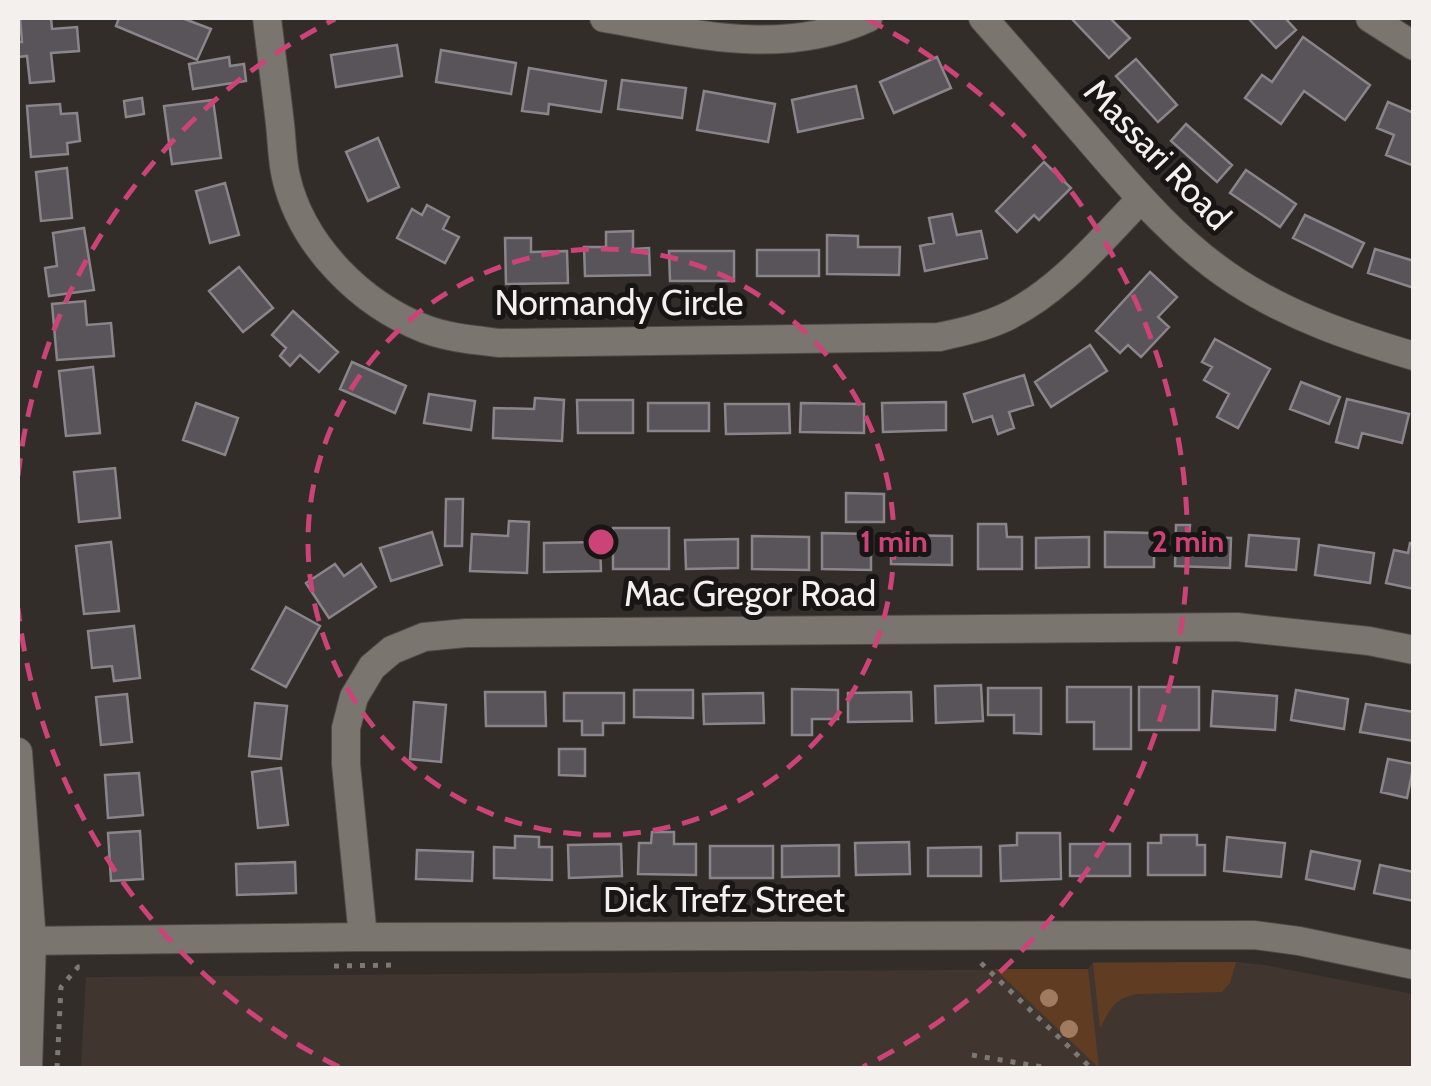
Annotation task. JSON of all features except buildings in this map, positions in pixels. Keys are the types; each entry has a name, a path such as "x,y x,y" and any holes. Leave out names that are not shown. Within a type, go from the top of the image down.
{"street":[{"name":"Normandy Circle","path":"267,18 286,177 298,213 319,248 367,297 397,316 429,330 466,339 500,343 939,337 1008,316 1034,301 1060,282 1141,199"},
{"path":"604,18 724,38 768,41 809,37 868,18"},
{"name":"Massari Road","path":"983,18 1141,199 1206,260 1238,282 1310,320 1414,356"},
{"path":"1370,18 1414,46"},
{"name":"Mac Gregor Road","path":"362,937 346,728 354,697 372,668 392,650 424,637 486,632 1237,627 1369,640 1414,650"},
{"path":"18,752 28,1068"},
{"name":"Dick Trefz Street","path":"25,941 1254,935 1414,965"}],"path":[{"path":"999,960 979,960 1091,1068"},
{"path":"317,966 397,965"},
{"path":"57,1068 62,987 78,968 98,967"},
{"path":"972,1054 1048,1068"}],"shaded area":[{"path":"1093,962 1236,962 1413,994 1413,1068 81,1068 86,977 1088,969"},
{"path":"1236,962 1230,983 1222,992 1128,996 1110,1010 1100,1028 1093,963"},
{"path":"995,969 1088,969 1099,1068"}]}
